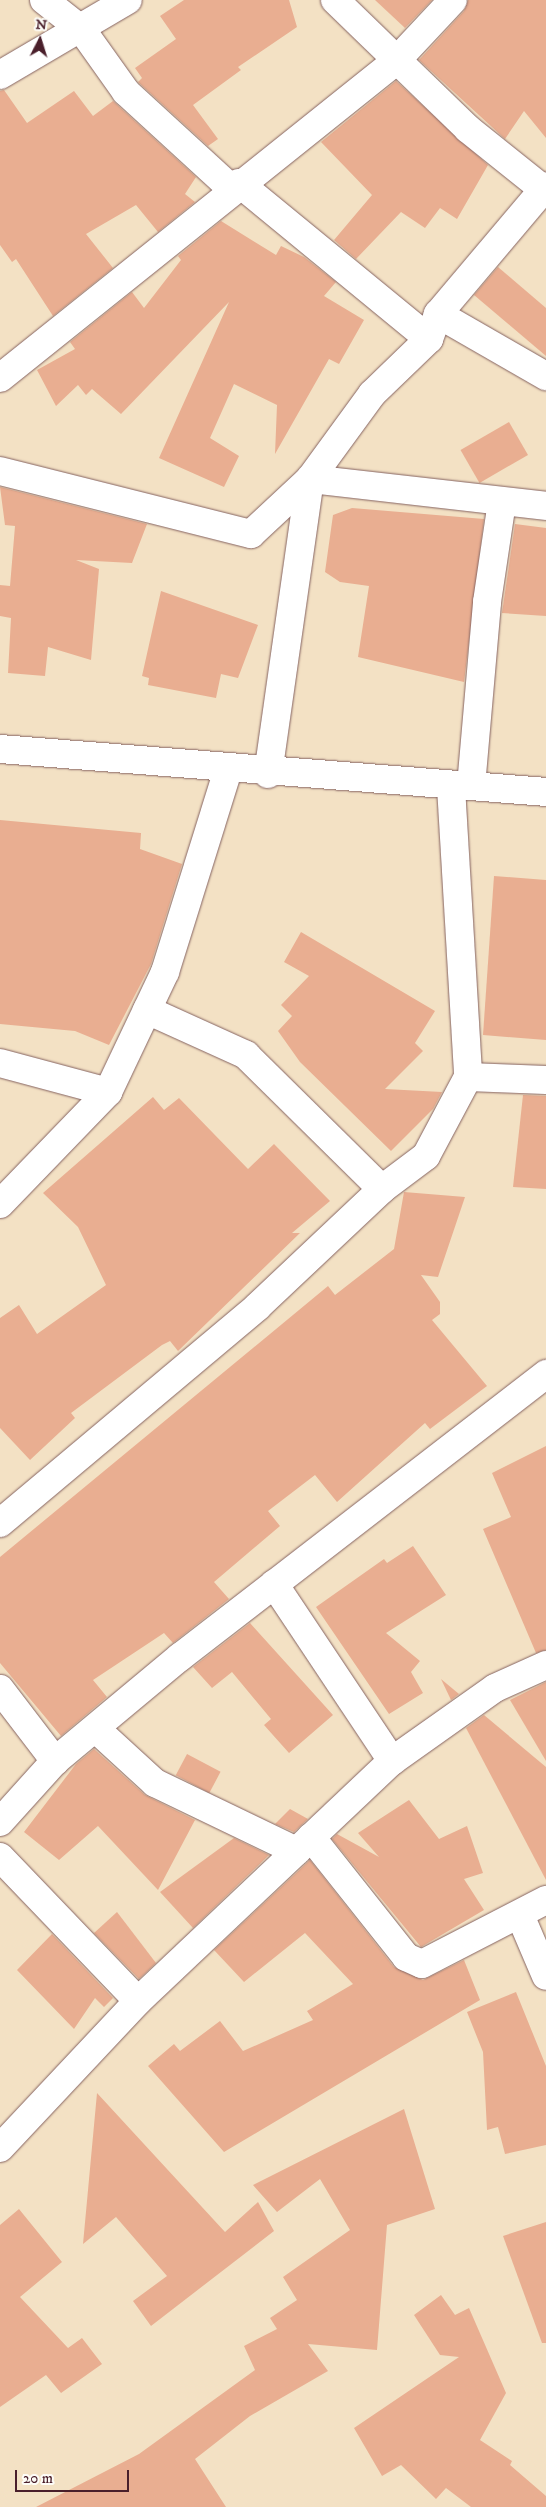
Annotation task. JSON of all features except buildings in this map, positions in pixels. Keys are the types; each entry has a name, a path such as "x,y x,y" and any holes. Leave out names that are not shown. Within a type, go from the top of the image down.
{"street":[{"path":"44,0 82,30 126,92 236,186 428,339"},
{"path":"0,75 82,30 128,0"},
{"path":"0,471 251,534 310,479 372,394 428,339 438,314 545,187 468,130 335,0"},
{"path":"0,378 236,186 396,61 453,0"},
{"path":"438,314 546,376"},
{"path":"310,479 546,506"},
{"path":"268,774 310,479"},
{"path":"0,1523 256,1307 382,1189 426,1156 468,1077 461,787 502,502"},
{"path":"0,749 268,774 546,792"},
{"path":"0,1204 108,1092 165,972 228,770"},
{"path":"146,1010 246,1054 382,1189"},
{"path":"0,1063 108,1092"},
{"path":"468,1077 546,1080"},
{"path":"0,1822 55,1761 274,1584 546,1374"},
{"path":"274,1584 392,1761"},
{"path":"0,2148 138,2001 392,1761 495,1688 546,1664"},
{"path":"0,1690 55,1761"},
{"path":"96,1729 155,1783 303,1844 406,1957 422,1964 546,1900"},
{"path":"0,1857 138,2001"},
{"path":"520,1915 546,1976"}]}
